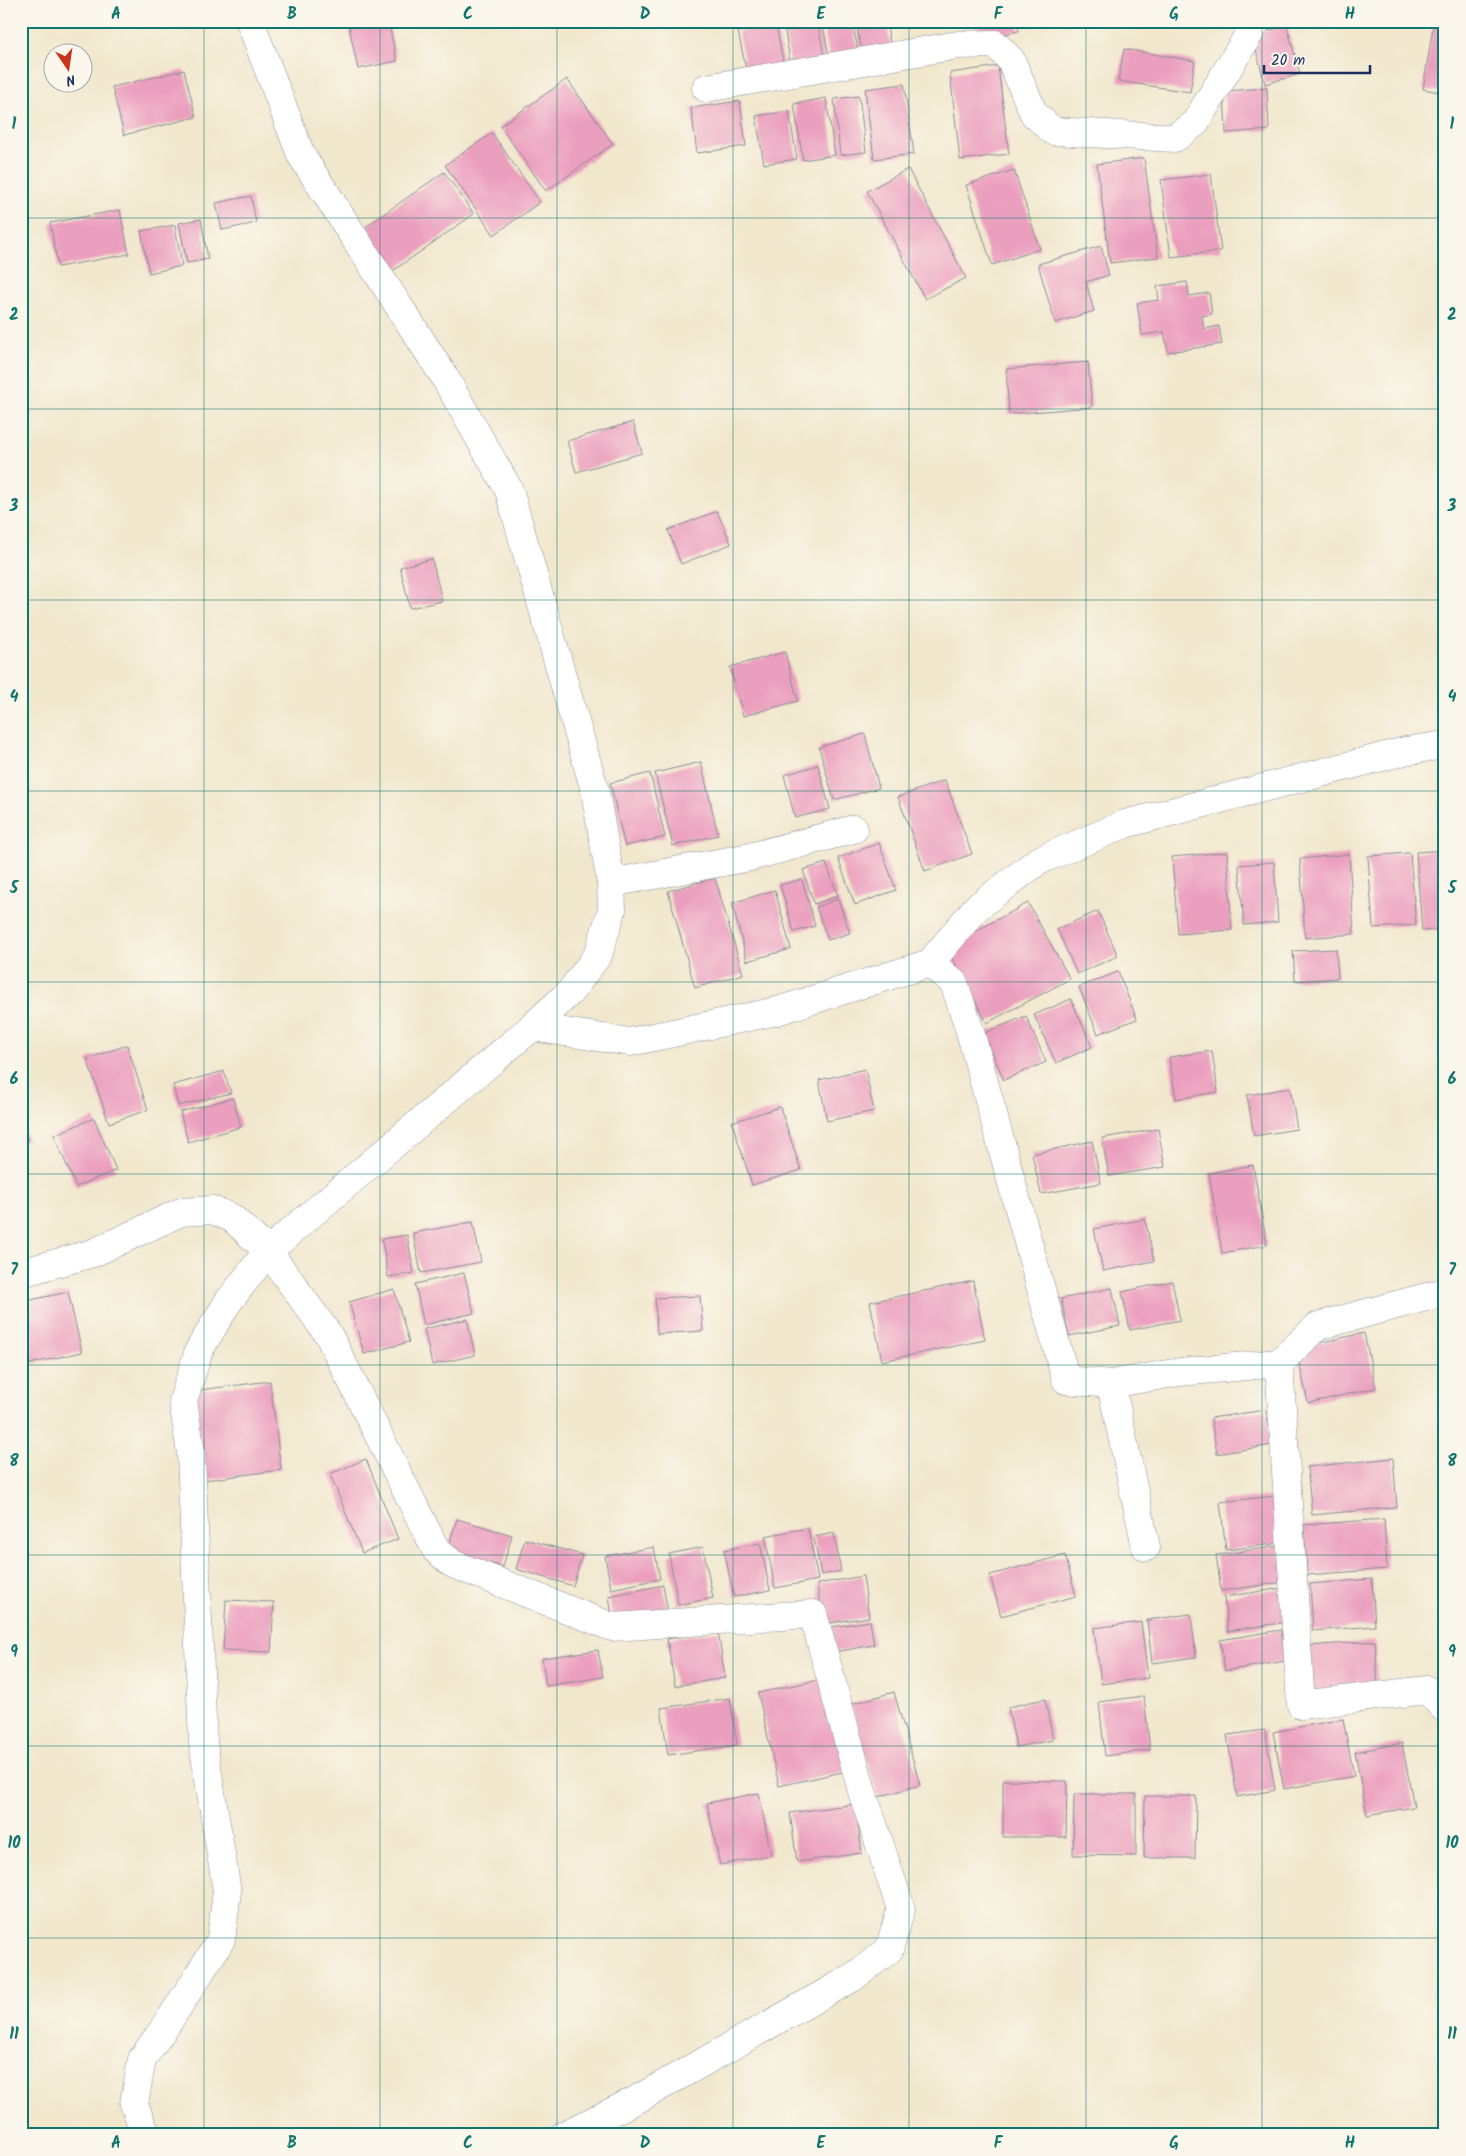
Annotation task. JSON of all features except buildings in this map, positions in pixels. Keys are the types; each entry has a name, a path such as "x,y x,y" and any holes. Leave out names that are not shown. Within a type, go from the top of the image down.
{"street":[{"path":"146,2135 134,2104 142,2058 167,2024 221,1940 227,1891 203,1743 191,1453 183,1401 199,1350 228,1302 268,1252 532,1027 570,992 598,955 612,910 611,883 595,791 509,490 444,376 300,155 250,21"},
{"path":"706,88 958,45 995,44 1011,60 1034,114 1053,131 1175,138 1196,123 1257,21"},
{"path":"532,1027 630,1042 777,1011 930,963 976,908 1038,861 1125,824 1405,751 1445,745"},
{"path":"611,883 750,857 854,829"},
{"path":"930,963 954,983 1066,1380 1111,1384 1180,1372 1279,1363 1318,1326 1445,1292"},
{"path":"21,1273 93,1252 181,1212 212,1210 232,1218 268,1252 328,1334 436,1550 453,1564 612,1627 814,1614 862,1791 901,1909 889,1950 852,1978 636,2100 564,2135"},
{"path":"1279,1363 1301,1705 1426,1690 1445,1709"},
{"path":"1111,1384 1146,1547"}]}
